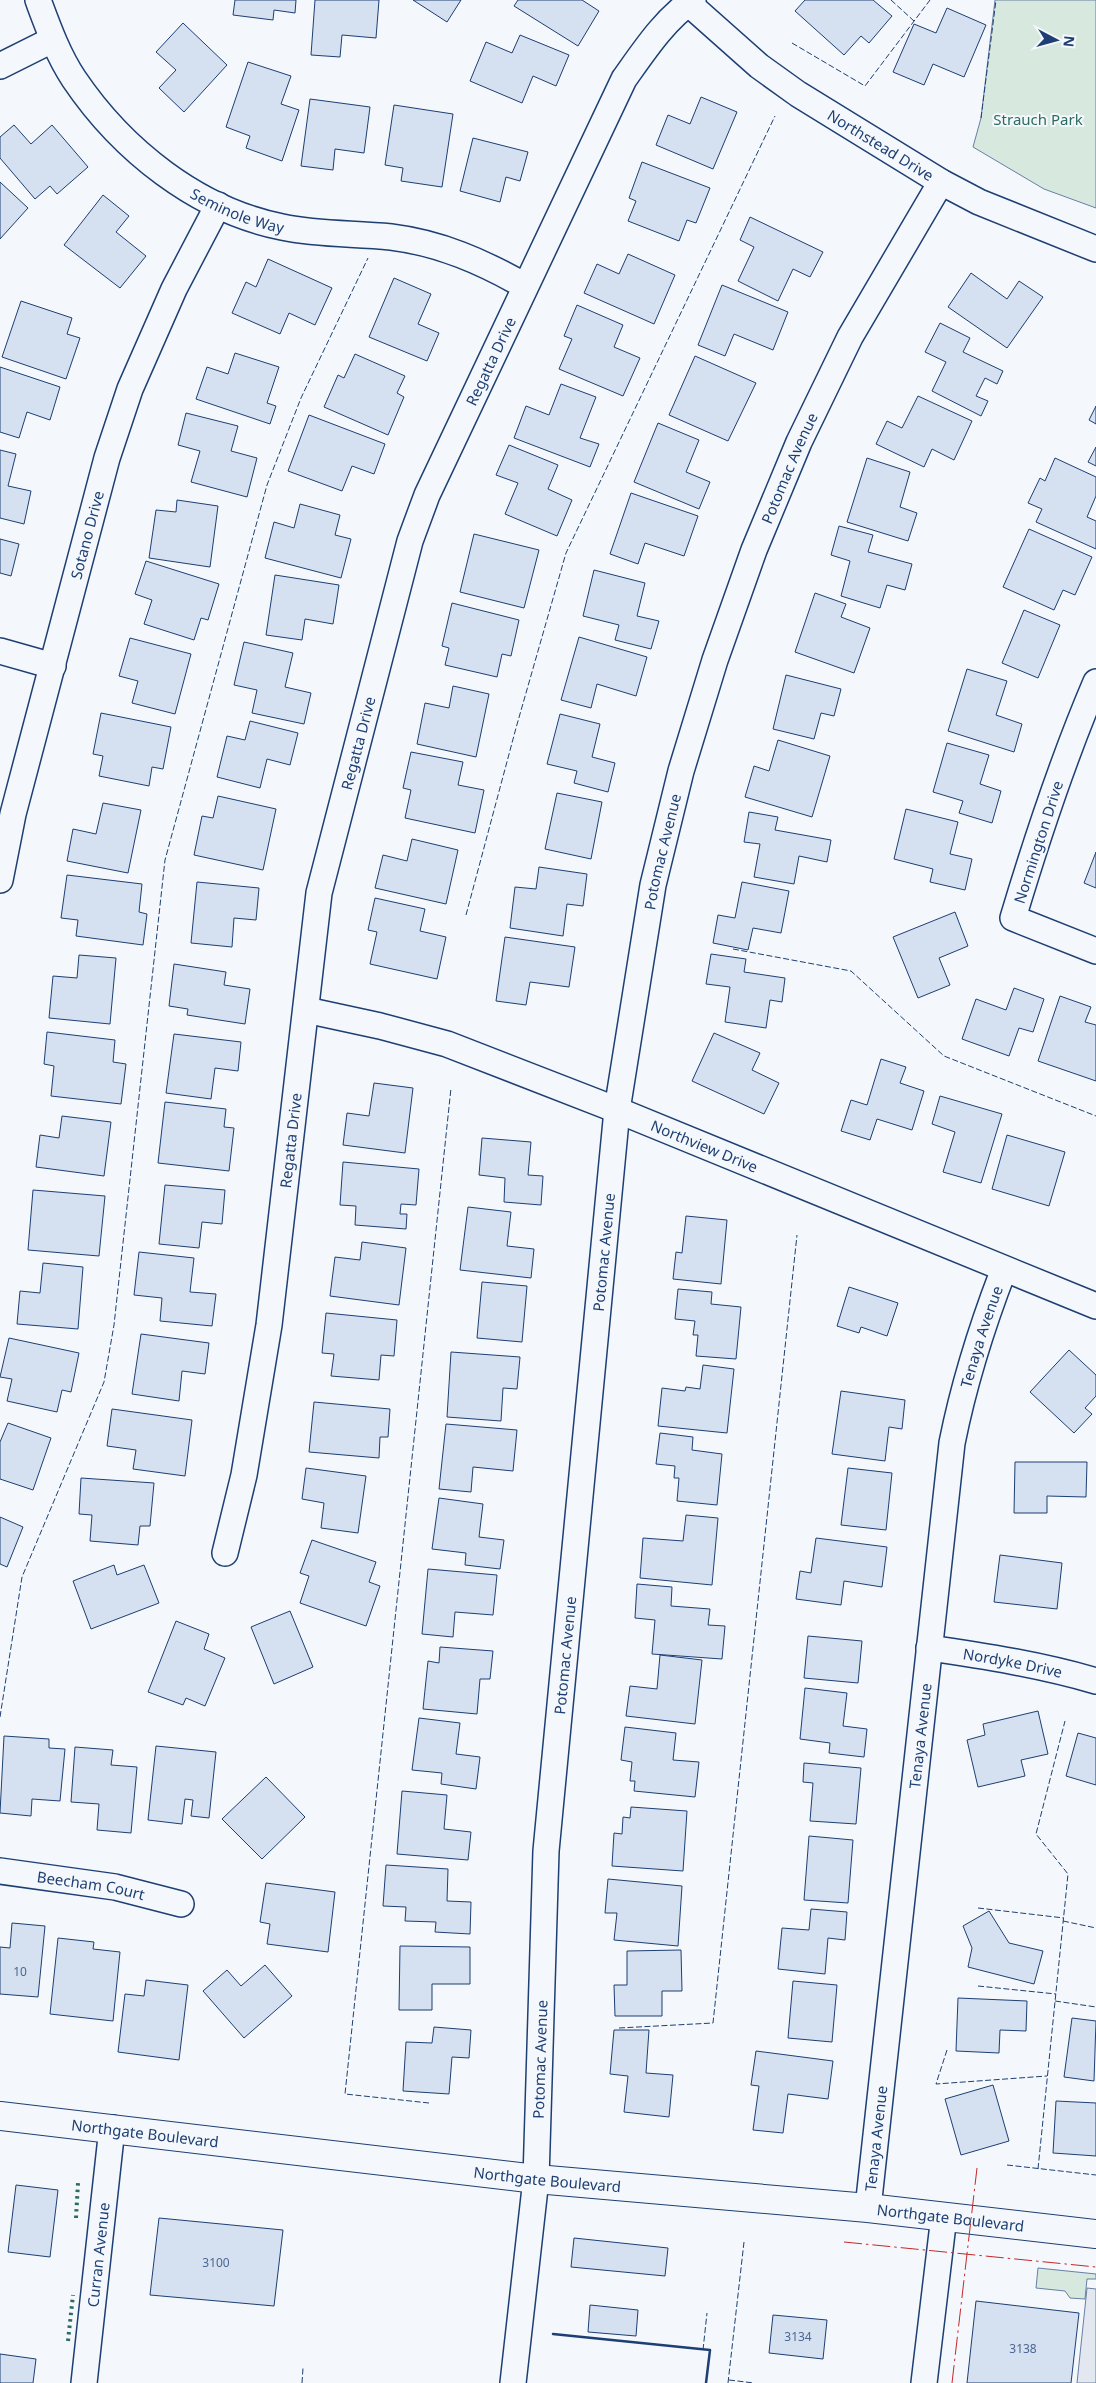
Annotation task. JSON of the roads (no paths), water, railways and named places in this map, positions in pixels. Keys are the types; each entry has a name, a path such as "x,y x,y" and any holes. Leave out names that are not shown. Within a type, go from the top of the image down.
{"main road":[{"name":"Northgate Boulevard","path":"0,2116 536,2179 868,2208 1096,2234"}],"street":[{"name":"Seminole Way","path":"38,0 52,40 73,78 102,116 134,150 172,179 218,205 280,227 327,235 391,237 428,244 465,255 525,286"},
{"name":"Northstead Drive","path":"690,2 758,66 790,89 941,182 979,202 1096,249"},
{"name":"Regatta Drive","path":"225,1553 244,1475 260,1387 319,893 410,540 427,495 624,79 647,47 690,2"},
{"path":"0,66 52,40"},
{"name":"Potomac Avenue","path":"513,2383 536,2179 546,1851 617,1110 653,885 681,772 715,660 754,550 799,442 850,337 941,182"},
{"name":"Sotano Drive","path":"0,880 13,814 107,458 130,389 174,289 218,205"},
{"path":"0,651 53,666"},
{"name":"Normington Drive","path":"1096,682 1042,824 1013,918 1096,951"},
{"name":"Northview Drive","path":"306,1010 380,1026 447,1044 617,1110 1096,1306"},
{"name":"Tenaya Avenue","path":"868,2208 952,1443 962,1393 984,1319 1004,1269"},
{"name":"Nordyke Drive","path":"928,1648 1000,1658 1058,1670 1096,1681"},
{"name":"Beecham Court","path":"0,1871 34,1874 115,1887 181,1904"},
{"name":"Curran Avenue","path":"84,2383 112,2128"},
{"path":"924,2383 944,2216"}],"park label":[{"name":"Strauch Park","path":"1038,119"}]}
